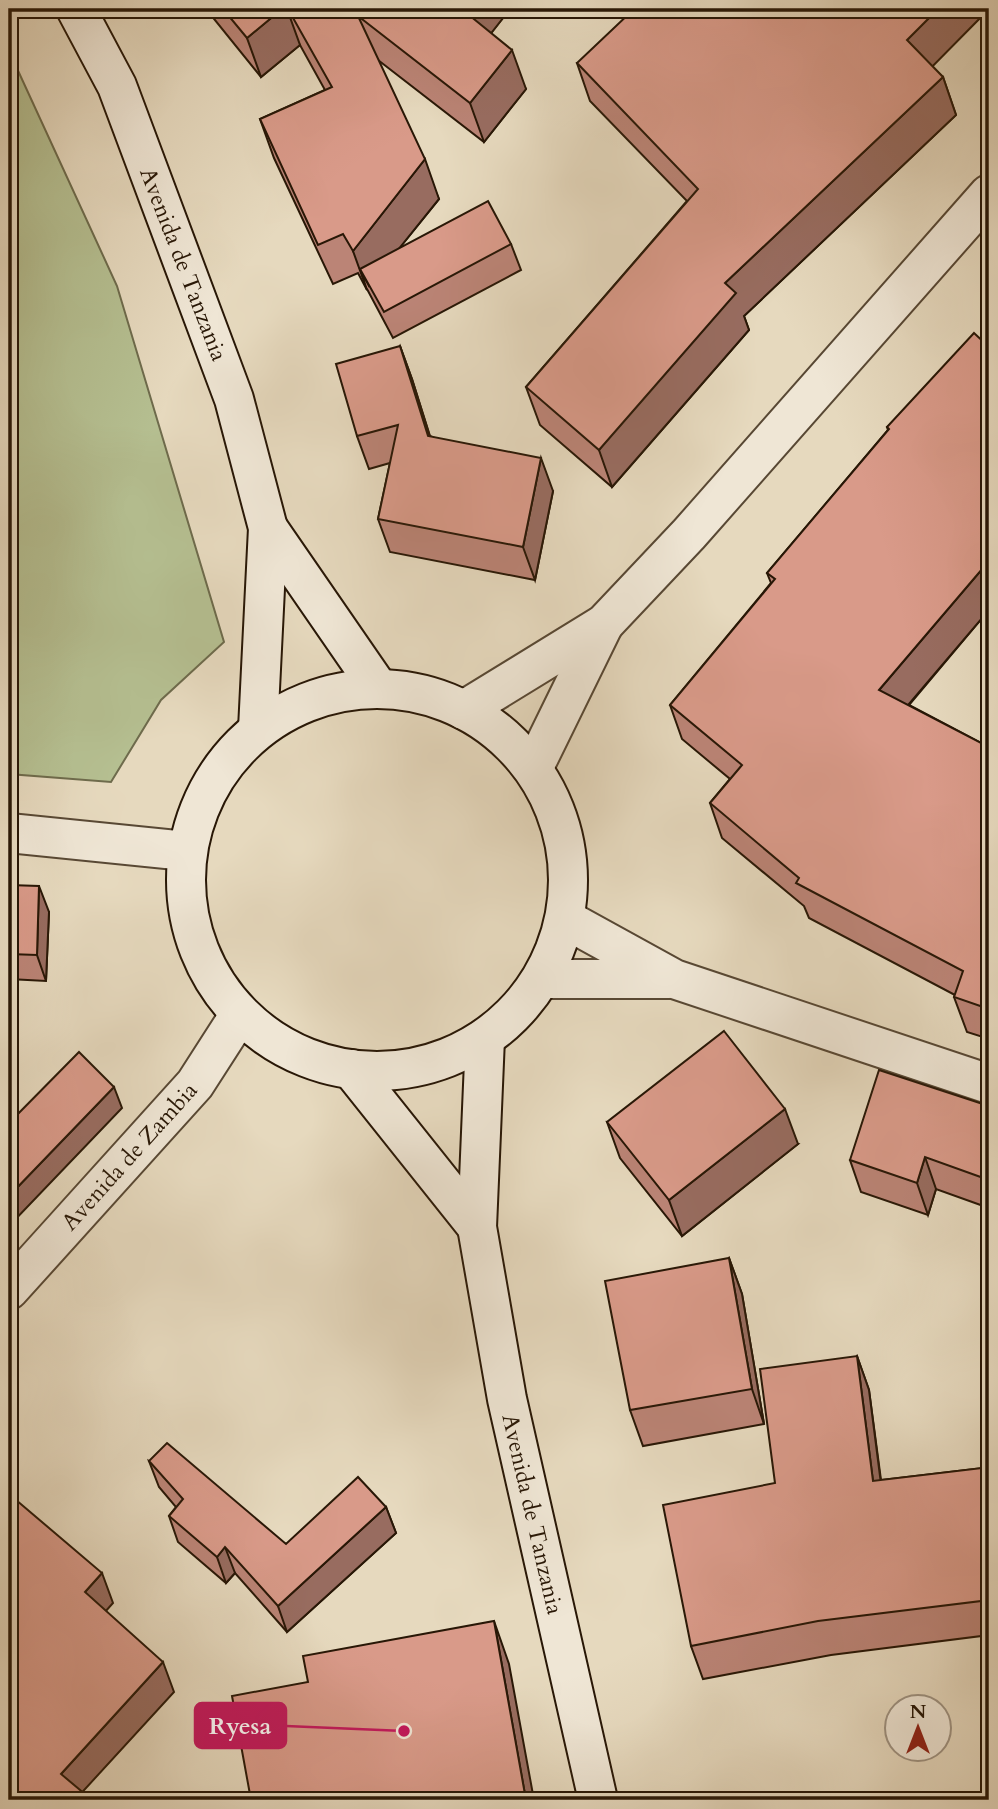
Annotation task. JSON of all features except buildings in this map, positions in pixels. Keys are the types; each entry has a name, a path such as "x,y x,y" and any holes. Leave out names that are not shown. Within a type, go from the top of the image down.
{"main road":[{"name":"Avenida de Tanzania","path":"76,9 117,86 234,399 268,528 258,729"},
{"path":"464,710 604,624 698,524 989,194"},
{"name":"Avenida de Tanzania","path":"268,528 379,689"},
{"path":"533,769 604,624"},
{"path":"379,689 423,694 464,710 502,735 533,769 553,802 565,840 569,880 565,919 541,979 516,1012 485,1038 443,1059 397,1069 351,1069 311,1059 273,1040 240,1014 205,967 187,910 186,851 200,805 224,763 258,729 315,698 379,689"},
{"path":"9,833 186,851"},
{"path":"565,919 674,979 989,1084"},
{"path":"541,979 674,979"},
{"name":"Avenida de Zambia","path":"9,1290 195,1084 240,1014"},
{"name":"Avenida de Tanzania","path":"485,1038 477,1227 508,1399 598,1800"},
{"name":"Avenida de Tanzania","path":"351,1069 477,1227"}],"green space":[{"path":"9,51 117,286 224,642 161,700 111,782 9,774"}],"place":[{"name":"Ryesa","path":"404,1731"}]}
